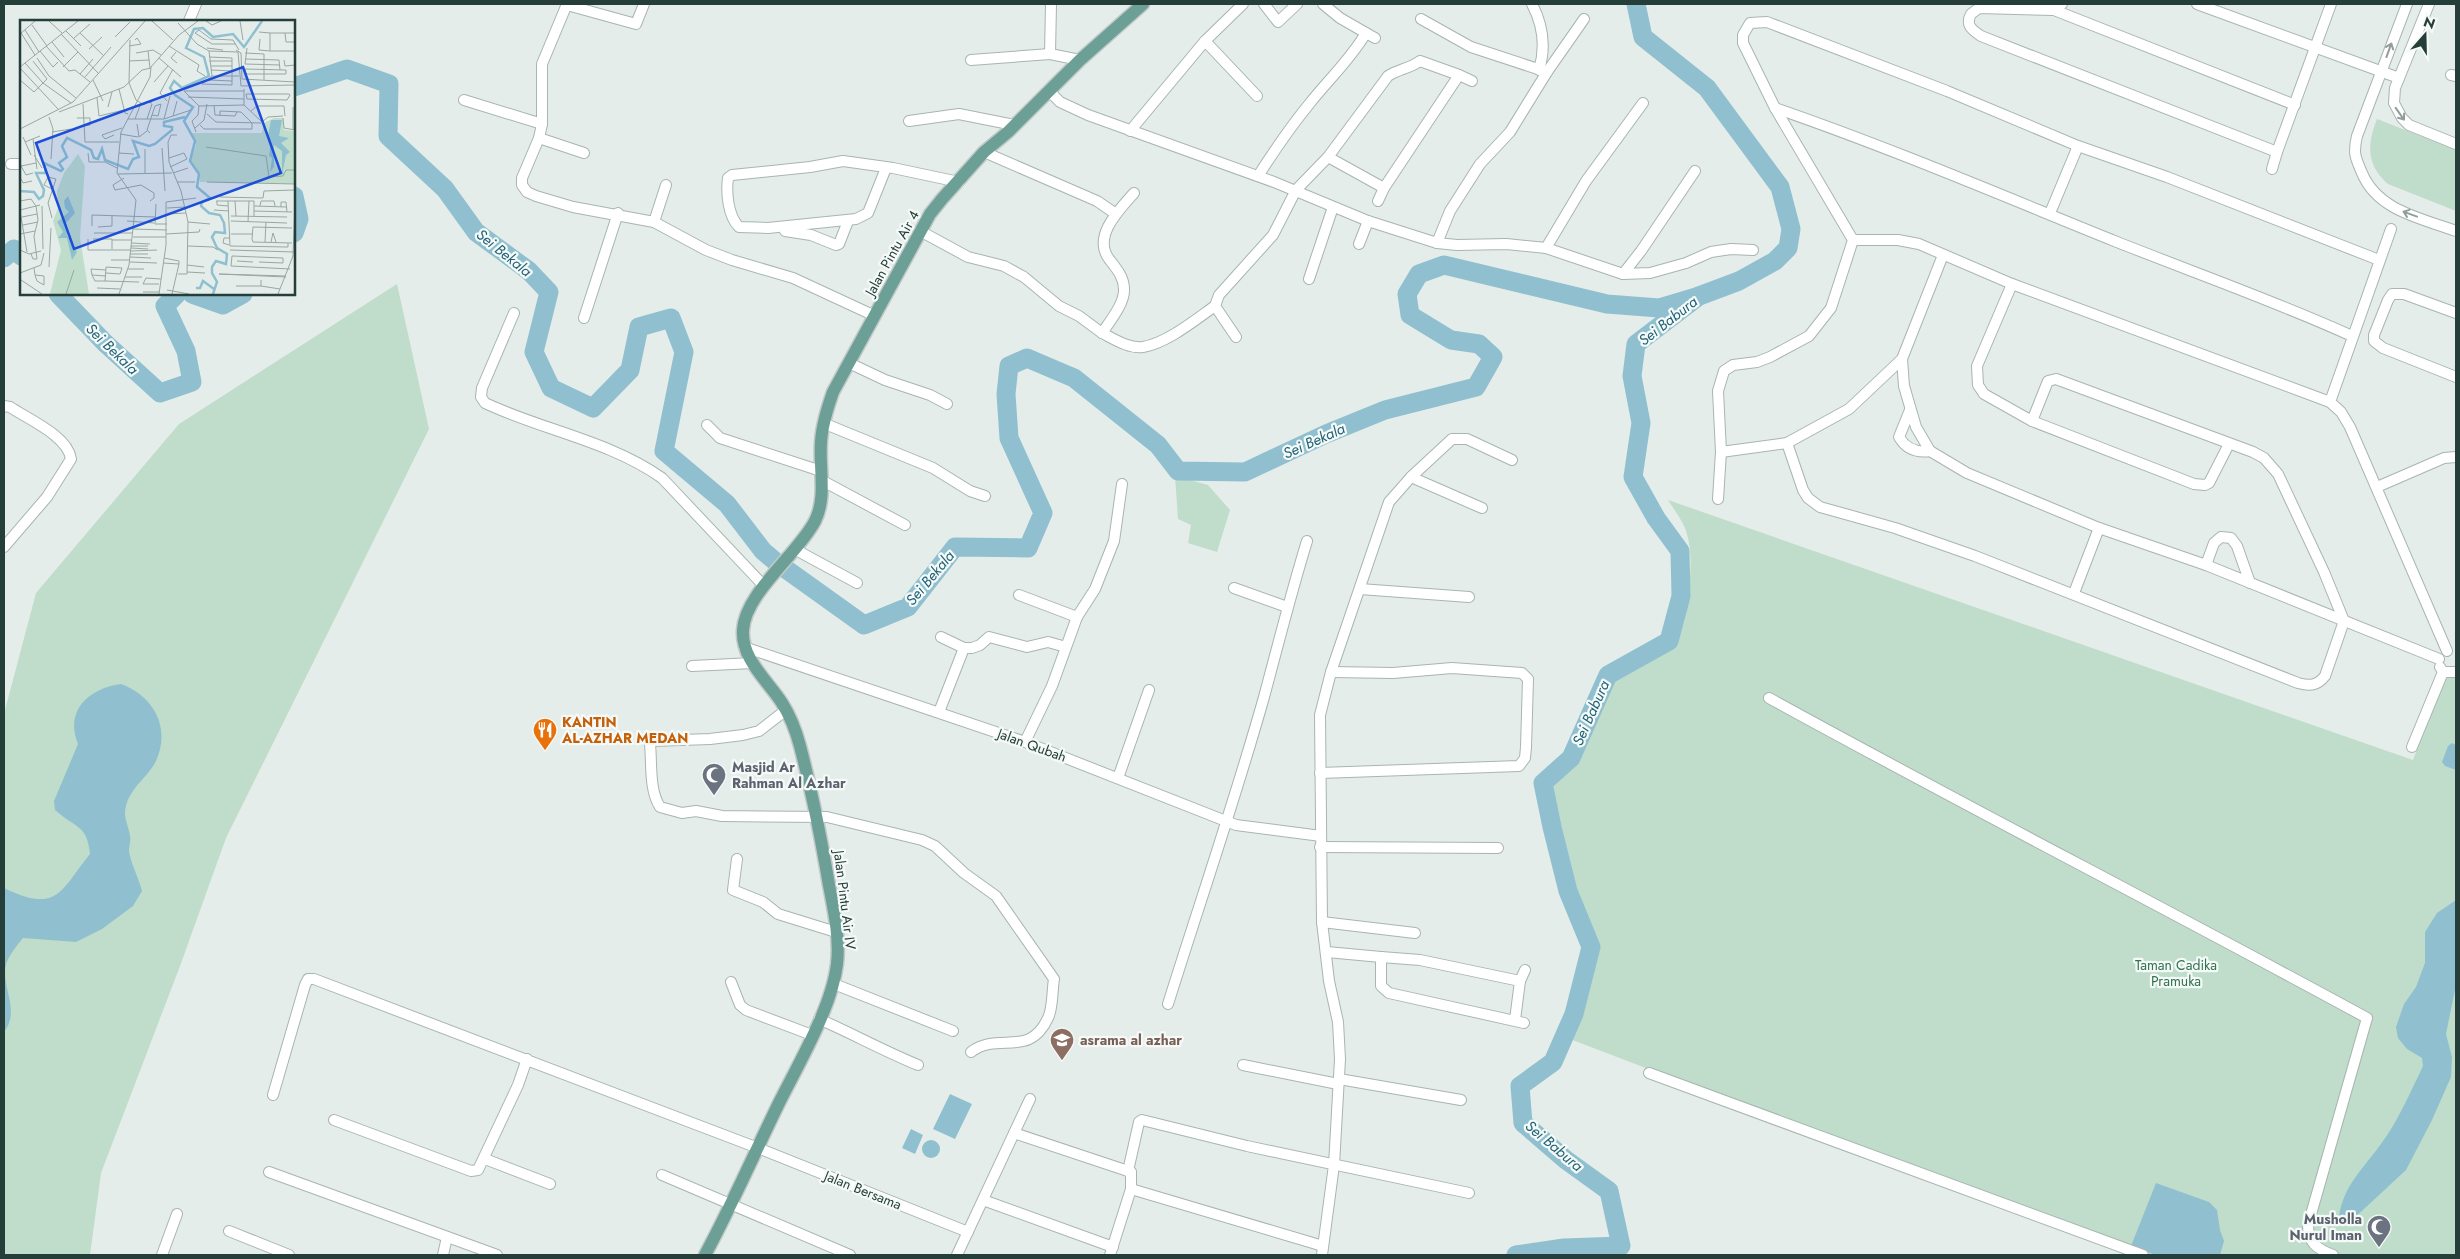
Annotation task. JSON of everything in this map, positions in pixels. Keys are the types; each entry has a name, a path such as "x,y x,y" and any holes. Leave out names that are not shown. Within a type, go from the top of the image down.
{"main road":[{"name":"Jalan Pintu Air 4","path":"768,581 810,531 820,511 823,423 833,392 922,232 930,214 984,152 1014,126 1080,60 1143,4"},
{"path":"744,647 743,630 745,619 768,581"},
{"name":"Jalan Pintu Air IV","path":"705,1255 732,1206 819,1020 834,984 837,962 836,932 818,816 795,727 786,710 744,647"}],"street":[{"path":"189,20 196,4"},
{"path":"644,4 639,22 634,24 567,4 542,64 540,89 542,124 539,138 522,178 522,186 527,192 573,207 618,213 654,222 706,250 732,260 793,278 875,316"},
{"path":"1050,54 1051,4"},
{"path":"1130,131 1205,41 1243,4"},
{"path":"1264,4 1278,22 1297,4"},
{"path":"1258,176 1311,102 1370,36 1340,18 1323,4"},
{"path":"1532,4 1540,23 1543,40 1543,71"},
{"path":"2054,10 2062,4"},
{"path":"2198,4 2399,78"},
{"path":"2272,169 2331,4"},
{"path":"2407,4 2357,136 2354,153 2367,185 2383,202 2398,210 2456,231"},
{"path":"2429,4 2399,78 2394,95 2394,103 2402,118 2409,124 2456,144"},
{"path":"2277,152 1981,36 1972,30 1969,25 1971,14 1980,8 2054,10 2295,105"},
{"path":"1421,19 1471,47 1543,71"},
{"path":"1436,243 1450,211 1475,172 1510,132 1543,71 1584,19"},
{"path":"1718,499 1721,452 1718,391 1724,371 1733,365 1757,362 1770,357 1809,336 1831,308 1852,240 1775,108 1743,43 1744,31 1750,22 1767,22 1947,91 2078,146 2176,181 2379,260"},
{"path":"1205,41 1257,96"},
{"path":"971,60 1050,54 1080,60"},
{"path":"922,232 968,257 1004,266 1024,276 1060,306 1079,316 1102,333 1124,344 1142,347 1183,329 1214,306 1223,289 1273,235 1296,190 1328,157 1388,76 1396,70 1410,68 1420,61 1426,61 1472,82"},
{"path":"1378,201 1384,188 1459,75"},
{"path":"1049,91 1060,102 1130,131 1296,190 1368,221 1436,243 1457,245 1506,244 1546,248 1623,274 1650,273 1686,263 1711,252 1730,249 1752,250"},
{"path":"464,100 542,124"},
{"path":"1546,248 1586,180 1643,103"},
{"path":"1775,108 1864,138 2050,214 2292,309 2352,336"},
{"path":"909,121 959,114 1014,126"},
{"path":"539,138 584,153"},
{"path":"2050,214 2078,146"},
{"path":"984,152 1097,201 1116,214"},
{"path":"1328,157 1384,188"},
{"path":"886,168 868,213 848,221 768,228 739,227 736,224 727,193 728,178 732,175 810,168 843,161 886,168 959,182"},
{"path":"1623,274 1641,251 1695,171"},
{"path":"654,222 666,185"},
{"path":"1102,333 1123,298 1124,289 1121,273 1106,254 1103,245 1108,225 1134,193"},
{"path":"1309,278 1333,206"},
{"path":"584,318 618,213"},
{"path":"768,228 811,235 836,245 839,244 848,221"},
{"path":"1359,244 1368,221"},
{"path":"2330,402 2391,229"},
{"path":"1852,240 1909,241 2012,284 2330,402 2346,419 2454,652 2439,659 2206,565 2099,528 2015,491 1990,483 1930,451 1916,427 1910,410 1904,386 1902,359"},
{"path":"1721,452 1787,443 1849,409 1902,359 1943,255"},
{"path":"2012,284 1977,366 1977,380 1981,390 1988,398 2032,422 2194,484 2205,485 2214,476 2229,444"},
{"path":"2456,313 2404,294 2392,294 2388,300 2374,341 2383,348 2456,377"},
{"path":"1214,306 1236,337"},
{"path":"514,313 482,388 481,397 485,404 650,469 662,478 768,581"},
{"path":"849,363 885,380 930,395 947,404"},
{"path":"1787,443 1802,490 1820,507 1895,528 2074,593 2307,685 2320,682 2325,676 2344,620 2324,572 2278,474 2264,458 2056,379 2048,381 2032,422"},
{"path":"4,406 10,407 58,438 70,452 72,459 47,497 4,547"},
{"path":"1910,410 1899,437 1904,446 1910,449 1922,452 1930,451"},
{"path":"823,423 933,468 970,490 985,496"},
{"path":"707,425 720,438 821,476 905,524"},
{"path":"1131,1189 1322,1251 1334,1165 1340,1037 1329,981 1322,922 1320,715 1331,672 1389,502 1411,477 1452,439 1466,439 1512,460"},
{"path":"2377,487 2438,460 2456,457"},
{"path":"1411,477 1482,508"},
{"path":"1025,742 1052,686 1077,617 1095,589 1114,541 1122,484"},
{"path":"2074,593 2099,528"},
{"path":"2206,565 2217,540 2226,536 2232,538 2237,546 2250,583"},
{"path":"1168,1004 1264,698 1286,607 1307,541"},
{"path":"794,551 857,583"},
{"path":"1234,588 1286,607"},
{"path":"1360,589 1469,597"},
{"path":"1019,595 1077,617"},
{"path":"941,637 964,648 980,646 985,639 990,637 1018,645 1030,646 1036,643 1048,642 1066,647"},
{"name":"Jalan Qubah","path":"744,647 1025,742 1225,821 1320,841 1498,848"},
{"path":"939,712 964,648"},
{"path":"2412,747 2443,672 2439,659"},
{"path":"692,666 753,663"},
{"path":"1320,773 1519,766 1525,758 1528,679 1522,673 1452,668 1393,672 1331,672"},
{"path":"2443,672 2456,672"},
{"path":"1118,778 1149,690"},
{"path":"1769,698 1914,778 2231,943 2368,1018 2308,1225 2308,1236 2314,1246 2333,1255"},
{"path":"786,710 759,731 743,735 710,739 652,741 650,744 652,791 660,807 682,812 696,811 722,816 818,816 922,840 935,846 964,873 996,896 1054,979 1048,1018 1034,1038 1020,1043 978,1046 970,1052"},
{"path":"737,859 733,890 763,902 778,914 836,932"},
{"path":"1322,922 1416,933"},
{"path":"1327,952 1420,960 1520,981"},
{"path":"1381,957 1380,986 1389,993 1520,1021 1520,981 1525,970"},
{"name":"Jalan Bersama","path":"273,1094 305,984 310,978 758,1148 968,1232"},
{"path":"730,982 740,1005 746,1010 812,1035"},
{"path":"834,984 953,1031"},
{"path":"819,1020 884,1052 918,1065"},
{"path":"334,1120 471,1170 478,1170 485,1159 527,1060"},
{"path":"1243,1065 1339,1082 1461,1100"},
{"path":"1649,1073 2143,1255"},
{"path":"957,1255 1030,1099"},
{"path":"1128,1170 1139,1122 1142,1120 1334,1165 1469,1193"},
{"path":"983,1200 1112,1253 1131,1189 1132,1175 1128,1170 1014,1133"},
{"path":"485,1159 550,1184"},
{"path":"269,1172 497,1255"},
{"path":"662,1175 850,1255"},
{"path":"162,1255 177,1214"},
{"path":"229,1231 277,1253 289,1255"},
{"path":"443,1255 447,1237"}],"green space":[{"path":"2377,119 2456,150 2456,211 2388,184 2381,177 2372,162 2370,154 2371,137"},
{"path":"397,284 429,429 226,838 180,966 101,1173 90,1255 4,1255 4,714 36,593 179,424"},
{"path":"1175,476 1208,485 1230,510 1217,552 1188,543 1191,525 1178,519"},
{"name":"Taman Cadika Pramuka","path":"1668,500 2413,760 2445,677 2456,677 2456,1255 2134,1255 1570,1039 1597,945 1570,871 1549,785 1578,759 1614,678 1675,646 1688,590 1691,562 1686,530"}],"water":[{"path":"121,684 133,689 151,705 160,725 162,737 156,761 133,791 126,805 125,813 130,838 129,851 142,891 133,906 102,929 76,942 23,938 11,954 5,967 11,1010 8,1025 4,1032 4,888 22,896 36,899 56,895 72,879 90,854 83,832 55,810 54,801 78,744 74,721 77,711 90,696 99,690"},
{"path":"2452,743 2456,745 2456,770 2445,766 2442,762 2448,746"},
{"path":"2456,900 2456,985 2446,1034 2452,1057 2451,1077 2432,1120 2406,1170 2351,1221 2344,1222 2339,1217 2341,1206 2349,1187 2393,1126 2423,1066 2422,1058 2407,1049 2398,1038 2396,1027 2404,1004 2416,987 2425,963 2425,932 2437,913"},
{"path":"950,1094 972,1104 955,1139 933,1129"},
{"path":"911,1129 923,1135 915,1154 902,1148"},
{"path":"931,1140 937,1143 940,1149 937,1155 931,1158 925,1155 922,1149 925,1143"},
{"path":"2156,1183 2209,1202 2217,1210 2224,1241 2220,1255 2156,1255 2131,1246"}],"waterway":[{"name":"Sei Babura","path":"1516,1255 1564,1248 1621,1246 1609,1191 1566,1160 1523,1123 1520,1086 1553,1062 1574,1014 1591,947 1568,891 1543,783 1571,758 1608,675 1669,641 1681,596 1680,551 1656,518 1633,477 1641,423 1632,376 1636,344 1699,296 1739,281 1775,261 1788,248 1791,229 1780,187 1707,88 1643,37 1636,4"},
{"name":"Sei Bekala","path":"295,87 347,69 389,84 388,136 445,189 476,232 529,271 549,292 534,352 551,388 593,408 630,370 639,327 671,318 684,352 664,451 727,504 763,551 864,625 908,607 955,547 1028,548 1043,513 1009,438 1006,394 1009,366 1027,358 1074,378 1158,445 1178,471 1245,472 1326,434 1385,410 1476,387 1493,357 1479,344 1451,340 1410,315 1407,294 1419,274 1444,265 1607,304 1659,308 1699,296"},
{"name":"Sei Bekala","path":"295,201 299,219 295,230"},
{"name":"Sei Bekala","path":"4,258 14,249 20,255"},
{"name":"Sei Bekala","path":"59,295 105,343 160,393 192,382 186,351 165,306 176,295"},
{"name":"Sei Bekala","path":"195,295 223,305 241,295"}],"place":[{"name":"KANTIN AL-AZHAR MEDAN","path":"545,751"},
{"name":"Masjid Ar Rahman Al Azhar","path":"714,796"},
{"name":"asrama al azhar","path":"1062,1061"},
{"name":"Musholla Nurul Iman","path":"2379,1248"}]}
